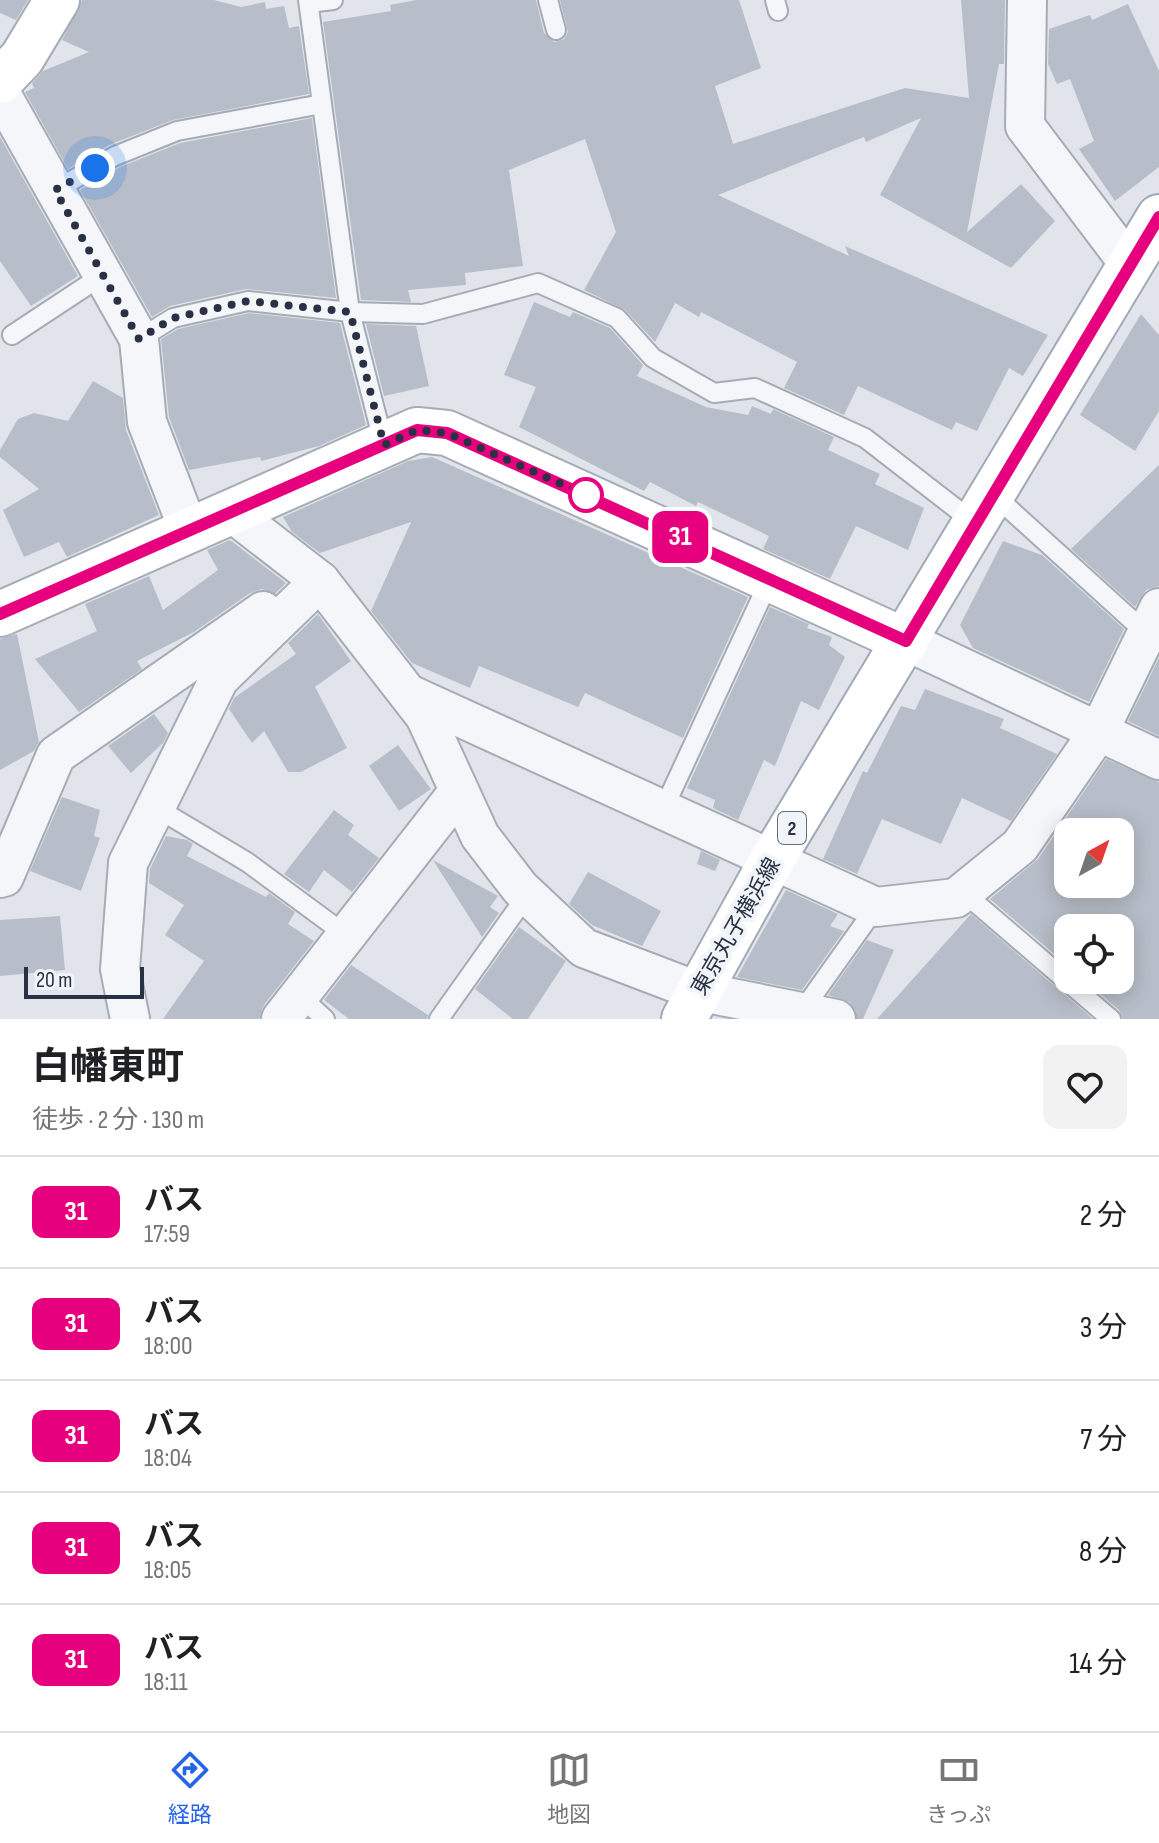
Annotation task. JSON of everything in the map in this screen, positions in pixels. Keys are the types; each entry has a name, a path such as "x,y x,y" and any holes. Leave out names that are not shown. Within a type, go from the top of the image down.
{"street":[{"path":"57,0 5,73 55,190 139,339 147,422 189,531"},
{"path":"1027,0 1025,126 1130,265"},
{"name":"東京丸子横浜線","path":"690,1005 772,860 1159,217"},
{"path":"0,614 417,430 447,433 771,577 1159,760"},
{"path":"231,512 317,578 425,716 480,836 527,895 584,948 690,1005 819,1015"},
{"path":"130,1019 120,969 128,863 219,679 317,578"},
{"path":"0,878 4,877 56,755 317,578"},
{"path":"409,694 876,907 956,898 1020,846 1099,731 1152,620"},
{"path":"302,1011 346,935 459,791"}],"lane":[{"path":"333,0 309,2 350,312 384,445"},
{"path":"548,0 556,30"},
{"path":"55,190 115,156 177,131 322,104"},
{"path":"12,335 103,275"},
{"path":"139,339 173,318 248,301 350,312 423,314 538,283 617,318 653,358 714,393 755,388 865,438 985,510 1152,620"},
{"path":"663,810 771,577"},
{"path":"155,807 247,862 346,935"},
{"path":"963,892 1111,1019"},
{"path":"439,1019 527,895"},
{"path":"819,1015 876,907"}],"building":[{"path":"0,0 28,0 16,20 0,13"},
{"path":"82,0 214,0 241,7 265,2 266,9 284,6 289,28 299,26 309,94 173,120 109,145 68,169 25,92 34,88 32,83 43,71 89,52 62,40"},
{"path":"416,0 536,0 544,33 554,42 564,39 568,32 560,0 739,0 761,68 715,86 733,144 905,88 969,98 961,0 1005,0 1004,64 999,64 967,232 1021,184 1055,221 1011,268 880,195 921,118 866,142 864,137 718,195 849,256 845,246 1048,335 1023,376 1009,368 977,431 956,422 952,430 858,386 844,415 784,388 797,362 701,312 699,317 675,303 655,342 625,310 584,290 616,232 585,139 509,170 523,266 465,273 466,285 408,290 411,302 361,300 323,22 391,11 390,5"},
{"path":"1128,4 1159,71 1159,167 1115,201 1079,149 1094,141 1070,79 1057,84 1048,64 1049,29 1090,15 1092,20"},
{"path":"312,118 336,298 246,289 170,306 152,317 80,190 120,167 180,143"},
{"path":"0,137 78,276 31,306 0,261"},
{"path":"534,302 570,317 573,312 610,328 643,365 637,376 706,407 748,415 752,406 771,414 773,409 834,437 828,450 880,474 875,484 924,508 908,550 856,526 830,579 763,549 769,536 698,502 696,506 650,482 644,491 519,427 536,387 504,375"},
{"path":"249,313 340,323 366,425 319,446 261,461 260,457 189,470 169,417 161,339 178,329"},
{"path":"1141,314 1159,335 1159,411 1135,451 1080,415"},
{"path":"366,324 416,326 429,386 384,396"},
{"path":"93,381 123,398 126,430 159,515 67,557 59,542 24,557 3,510 39,489 0,457 0,450 18,419 34,413 68,421"},
{"path":"432,457 748,597 683,738 585,693 578,707 479,666 470,688 412,663 371,611 411,522 320,553 292,532 283,517 408,461"},
{"path":"1159,465 1159,586 1146,590 1135,607 1071,549"},
{"path":"230,540 286,583 275,594 262,589 250,593 194,632 137,661 142,669 79,712 35,659 97,631 85,604 149,576 163,610 218,570 207,550"},
{"path":"1003,541 1042,555 1124,629 1089,702 973,648 960,625"},
{"path":"770,607 809,624 807,628 832,637 829,645 845,657 819,710 801,701 775,766 764,760 738,820 713,808 715,800 687,788"},
{"path":"318,614 351,661 315,687 347,748 301,772 288,772 264,731 252,743 229,709 234,698 296,654 288,643"},
{"path":"17,634 39,742 34,751 0,770 0,639"},
{"path":"1159,658 1159,736 1128,721"},
{"path":"925,689 1004,719 1000,728 1057,754 1011,821 962,798 941,844 882,819 857,874 823,859 863,771 867,773 901,706 915,710"},
{"path":"154,714 168,733 163,743 131,773 108,746"},
{"path":"398,745 431,789 399,811 369,766"},
{"path":"1106,759 1159,782 1159,1019 1123,1019 1119,1010 1100,994 1134,994 1134,914 1054,914 1054,954 990,899 1038,859 1054,835 1054,898 1134,898 1134,818 1066,818"},
{"path":"62,797 100,810 94,836 100,838 81,891 30,871"},
{"path":"334,810 354,825 348,835 379,858 352,892 324,870 309,892 284,874"},
{"path":"166,836 193,844 187,856 266,897 269,893 295,912 288,924 314,941 264,1005 259,1019 163,1019 204,961 165,935 184,905 149,883 150,869"},
{"path":"701,851 720,860 715,871 697,864"},
{"path":"433,860 498,896 490,907 499,913 482,937"},
{"path":"588,872 661,911 642,946 592,925 569,904"},
{"path":"786,890 838,914 830,926 844,931 802,990 737,977"},
{"path":"971,914 1054,985 1054,994 1064,994 1093,1019 877,1019"},
{"path":"60,916 65,970 0,976 0,920"},
{"path":"519,927 566,961 528,1019 513,1019 475,989"},
{"path":"867,940 894,950 863,1019 857,1019 850,1002 828,995"},
{"path":"351,965 428,1015 427,1019 349,1019 324,1000"}],"bus line":[{"name":"31","path":"0,614 417,430 447,433 771,577 906,641 1159,217"}],"route":[{"path":"95,168 55,190 139,339 173,318 248,301 350,312 384,445 417,430 447,433 586,495"}]}
